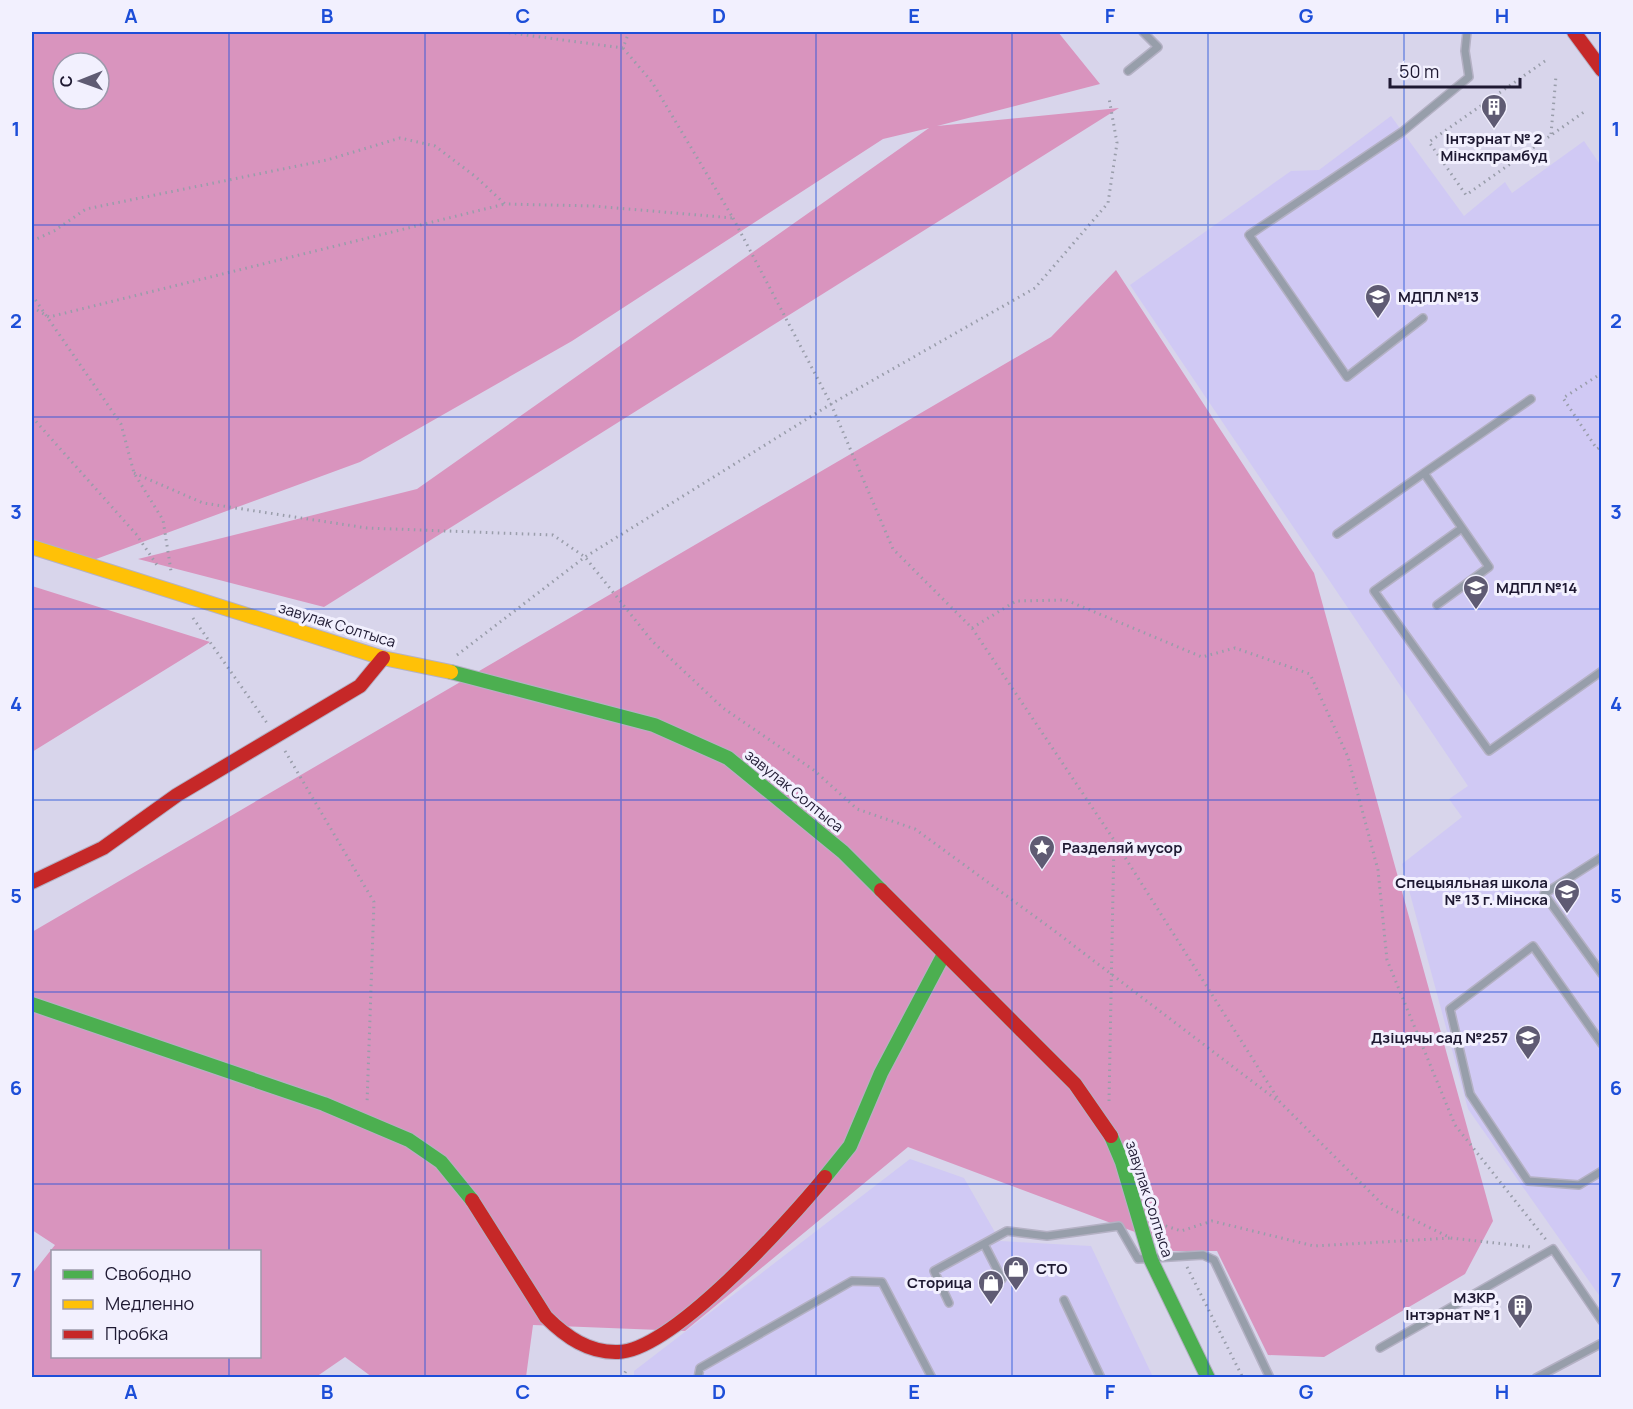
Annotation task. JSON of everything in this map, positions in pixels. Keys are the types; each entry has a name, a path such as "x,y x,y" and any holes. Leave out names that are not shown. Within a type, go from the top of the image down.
{"street":[{"path":"1574,32 1602,70"},
{"name":"завулак Солтыса","path":"32,547 383,658 440,669 535,696 654,724 728,758 843,852 1075,1084 1108,1130 1122,1162 1150,1260 1208,1377"},
{"path":"32,882 103,848 177,795 360,686 383,658"},
{"path":"32,1004 324,1104 409,1140 441,1162 474,1202 546,1317 562,1333 594,1350 619,1352 638,1348 666,1333 725,1282 801,1207 850,1146 881,1073 944,954"}],"lane":[{"path":"1128,71 1158,48 1143,32"},
{"path":"1423,318 1347,377 1249,235 1402,132 1469,77 1465,51 1467,32"},
{"path":"1337,534 1531,399"},
{"path":"1424,473 1489,567 1437,605"},
{"path":"1462,528 1374,591 1489,751 1602,671"},
{"path":"1602,857 1544,894 1602,974"},
{"path":"1602,1044 1533,946 1450,1009 1470,1094 1528,1181 1579,1185 1602,1170"},
{"path":"949,1303 934,1271 1007,1232 1047,1236 1119,1226 1138,1259 1203,1255 1214,1260 1270,1377"},
{"path":"984,1244 1002,1279"},
{"path":"1380,1348 1553,1249 1602,1321"},
{"path":"698,1377 700,1368 852,1281 882,1282 932,1377"},
{"path":"1064,1300 1101,1377"},
{"path":"1536,1377 1602,1343"}],"path":[{"path":"503,32 623,48 652,82 733,218 831,404 893,549 972,628 1114,840 1280,1102"},
{"path":"623,48 629,32"},
{"path":"1545,61 1429,142 1466,195 1584,112"},
{"path":"1551,135 1556,76"},
{"path":"440,669 585,556 831,404 1035,288 1108,202 1117,143 1109,98"},
{"path":"32,241 54,231 86,209 327,160 400,138 435,146 476,177 505,204"},
{"path":"32,307 49,316 505,204 593,206 733,218"},
{"path":"32,295 49,316 121,424 134,473 163,520 174,591"},
{"path":"1602,373 1563,399 1597,449 1602,446"},
{"path":"134,473 203,503 367,528 553,536 585,556 652,640 723,708 815,771 857,809 915,829 1112,974 1280,1102 1383,1204 1451,1238"},
{"path":"972,628 1016,601 1066,600 1202,657 1235,648 1310,674 1348,757 1378,870 1387,960 1455,1125 1553,1249"},
{"path":"1108,1130 1114,840"},
{"path":"1138,1217 1181,1230 1212,1221 1314,1246 1451,1238 1553,1249"},
{"path":"1181,1256 1243,1377"}],"shaded area":[{"path":"32,32 1058,32 1100,84 937,126 1119,108 324,607 138,559 417,489 929,128 883,139 572,341 360,462 77,566 32,548"},
{"path":"1391,116 1464,216 1505,182 1512,193 1584,141 1601,166 1601,1298 1468,1109 1402,864 1462,817 1449,799 1468,786 1130,285 1291,171 1319,170"},
{"path":"1116,270 1314,573 1493,1221 1465,1274 1324,1357 1268,1355 1217,1251 1165,1251 1159,1241 908,1147 685,1331 533,1325 526,1377 372,1377 345,1357 316,1377 32,1377 32,1274 51,1250 51,1358 261,1358 261,1250 51,1250 55,1245 32,1230 32,932 1051,337"},
{"path":"32,586 210,642 32,752"},
{"path":"910,1159 964,1178 1000,1241 1091,1246 1153,1377 634,1378 634,1371"}],"traffic: fast":[{"path":"451,672 654,725 728,758 843,852 881,890"},
{"path":"825,1177 850,1146 881,1073 944,954"},
{"path":"32,1004 324,1104 409,1140 441,1162 472,1200"},
{"path":"1111,1136 1122,1162 1151,1260 1208,1378"}],"traffic: slow":[{"path":"32,547 383,658 451,672"}],"traffic: jam":[{"path":"1574,32 1602,70"},
{"path":"32,882 103,848 177,795 360,686 383,658"},
{"path":"881,890 1075,1084 1111,1136"},
{"path":"472,1200 546,1317 570,1337 588,1347 607,1352 618,1352 641,1346 698,1308 758,1251 825,1177"}],"place":[{"name":"Інтэрнат № 2 Мінскпрамбуд","path":"1494,130"},
{"name":"МДПЛ №13","path":"1378,320"},
{"name":"МДПЛ №14","path":"1476,611"},
{"name":"Разделяй мусор","path":"1042,871"},
{"name":"Спецыяльная школа № 13 г. Мінска","path":"1567,915"},
{"name":"Дзіцячы сад №257","path":"1528,1061"},
{"name":"СТО","path":"1016,1292"},
{"name":"Сторица","path":"991,1306"},
{"name":"МЗКР, Інтэрнат № 1","path":"1520,1330"}]}
